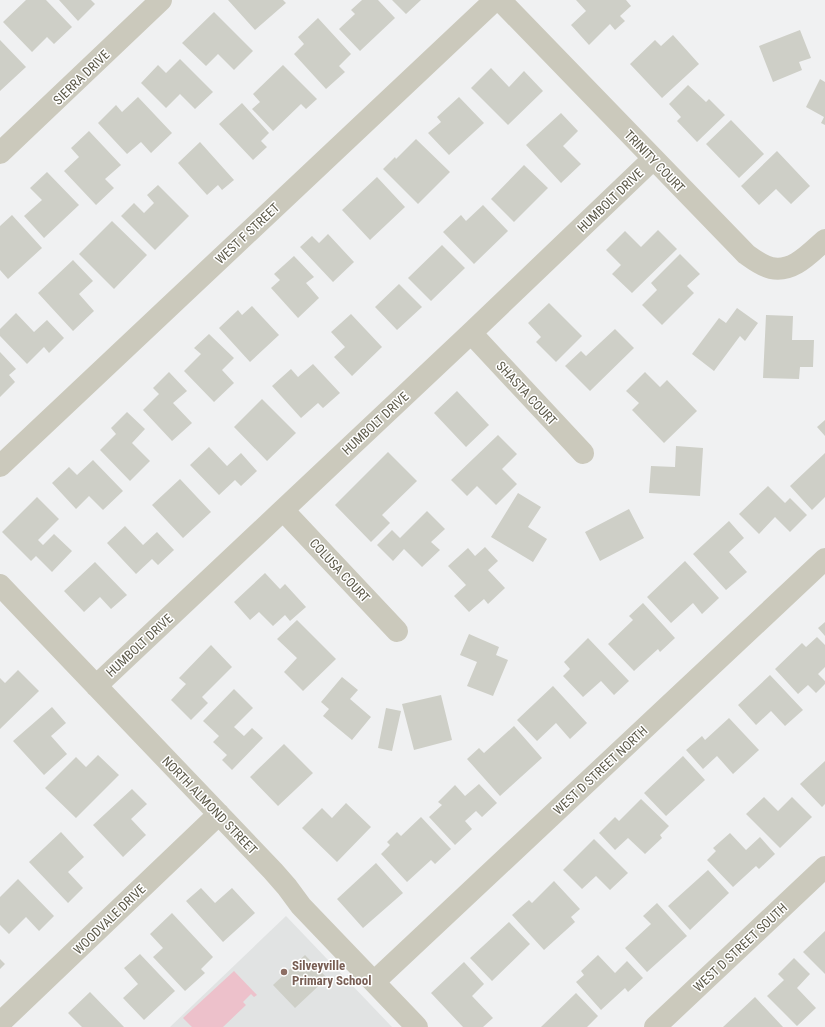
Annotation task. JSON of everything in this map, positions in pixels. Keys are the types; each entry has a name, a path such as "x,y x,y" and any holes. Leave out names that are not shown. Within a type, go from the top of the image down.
{"street":[{"name":"SIERRA DRIVE","path":"0,153 161,0"},
{"name":"WEST F STREET","path":"0,466 495,0"},
{"name":"TRINITY COURT","path":"500,0 746,254 771,268 784,268 798,263 825,240"},
{"name":"HUMBOLT DRIVE","path":"96,686 471,334 653,159"},
{"name":"SHASTA COURT","path":"471,334 583,453"},
{"name":"COLUSA COURT","path":"283,510 397,631"},
{"name":"WEST D STREET NORTH","path":"374,982 825,559"},
{"name":"NORTH ALMOND STREET","path":"0,585 273,871 301,906 418,1027"},
{"name":"WOODVALE DRIVE","path":"0,1023 219,814"},
{"name":"WEST D STREET SOUTH","path":"655,1027 825,867"}],"shaded area":[{"name":"Silveyville Primary School","path":"286,916 392,1027 170,1027"},
{"path":"234,971 257,995 254,997 251,994 243,1002 246,1005 223,1027 192,1027 183,1018"}],"building":[{"path":"26,0 46,0 72,27 54,44 47,37 32,52 3,22"},
{"path":"59,0 91,0 95,4 78,21"},
{"path":"228,0 283,0 286,3 255,30"},
{"path":"362,0 378,0 395,18 360,51 339,29 355,14 351,10"},
{"path":"392,0 421,0 406,14"},
{"path":"576,0 626,0 631,6 620,16 625,21 615,30 610,24 589,45 571,25 586,11"},
{"path":"214,12 253,51 234,70 218,54 206,66 182,43"},
{"path":"318,18 351,54 339,66 345,72 326,89 294,54 304,44 298,37"},
{"path":"800,30 811,58 799,62 802,70 773,82 759,46"},
{"path":"673,35 699,64 662,98 630,64 655,40 661,46"},
{"path":"0,40 26,67 0,91"},
{"path":"180,59 213,92 195,109 180,94 166,108 141,83 158,65 166,73"},
{"path":"283,65 317,99 306,109 301,104 273,131 252,109 260,102 253,94"},
{"path":"491,68 509,87 524,71 543,91 508,125 471,88"},
{"path":"820,79 825,82 825,125 821,123 824,117 806,107"},
{"path":"688,85 706,102 709,99 725,115 697,142 677,121 681,117 669,104"},
{"path":"138,97 172,133 151,153 141,142 127,154 98,123 116,105 122,112"},
{"path":"459,97 484,123 449,155 428,133 441,122 437,117"},
{"path":"242,103 269,133 261,141 267,147 253,160 219,124"},
{"path":"561,113 578,131 563,146 581,164 561,183 526,145"},
{"path":"731,120 764,154 739,178 706,144"},
{"path":"89,131 121,165 105,179 114,188 96,205 64,171 79,157 71,148"},
{"path":"416,139 450,172 418,204 383,169 395,157 396,159"},
{"path":"200,142 234,180 222,190 218,185 207,195 178,163"},
{"path":"777,151 810,186 791,204 776,189 759,205 741,186"},
{"path":"524,165 548,188 514,222 491,199"},
{"path":"47,172 79,205 44,238 24,216 42,200 30,188"},
{"path":"377,177 405,207 370,240 342,210"},
{"path":"158,185 189,216 155,250 121,216 134,203 144,213 154,203 147,195"},
{"path":"483,205 508,231 474,264 443,232 461,215 466,221"},
{"path":"12,215 42,248 8,279 0,270 0,226"},
{"path":"112,221 147,255 114,289 79,254"},
{"path":"658,230 677,249 632,293 612,274 621,265 606,250 625,231 641,247"},
{"path":"328,234 354,262 333,282 300,247 312,236 319,243"},
{"path":"442,245 465,268 431,301 408,278"},
{"path":"680,254 700,274 687,286 694,293 662,325 642,305 657,290 651,283"},
{"path":"294,256 314,277 306,283 319,298 298,318 271,288 280,280 274,274"},
{"path":"73,260 93,281 79,294 94,311 73,331 38,293"},
{"path":"399,284 422,307 397,330 375,307"},
{"path":"549,303 582,336 556,362 536,342 541,337 528,323"},
{"path":"252,306 279,335 250,362 219,328 238,310 242,315"},
{"path":"737,308 758,323 745,341 740,336 714,371 692,354 719,318 726,323"},
{"path":"16,313 34,332 47,320 64,338 49,353 44,347 27,364 0,336 0,329"},
{"path":"351,314 382,347 352,376 334,357 345,347 331,332"},
{"path":"766,315 793,316 792,340 814,340 813,367 800,367 799,379 763,378"},
{"path":"615,329 634,348 590,391 565,366 581,351 586,356"},
{"path":"209,334 234,358 222,370 234,383 214,402 184,371 201,354 194,348"},
{"path":"0,352 16,369 9,375 15,382 0,397"},
{"path":"313,364 340,393 323,408 318,403 301,418 272,386 291,369 298,377"},
{"path":"169,372 187,391 173,403 192,423 172,441 143,410 159,394 153,388"},
{"path":"645,372 660,387 667,380 697,411 664,443 632,410 639,403 626,391"},
{"path":"457,391 489,425 466,447 434,413"},
{"path":"262,399 296,433 267,461 234,427"},
{"path":"127,412 145,429 132,443 150,461 130,481 100,450 116,434 111,428"},
{"path":"825,420 825,436 817,427"},
{"path":"498,435 517,454 502,469 517,484 496,505 477,486 467,496 451,480"},
{"path":"676,446 703,448 700,496 649,493 651,466 675,467"},
{"path":"209,447 227,466 241,453 257,471 241,486 235,480 219,495 190,465"},
{"path":"388,452 417,481 382,515 390,523 371,542 335,505"},
{"path":"825,453 825,497 812,510 790,486"},
{"path":"93,460 123,491 103,510 89,496 76,509 52,483 69,467 77,475"},
{"path":"180,479 211,512 183,538 152,505"},
{"path":"768,486 785,503 790,498 807,515 790,532 775,517 759,534 739,514"},
{"path":"518,493 541,507 528,527 547,539 533,562 491,537"},
{"path":"37,497 59,519 38,540 43,545 54,534 72,551 52,572 36,556 31,561 2,532"},
{"path":"629,509 644,538 600,561 585,532"},
{"path":"427,511 445,529 431,542 440,550 422,567 404,549 393,561 377,545 392,530 400,538"},
{"path":"729,521 744,538 729,552 747,572 726,590 693,554"},
{"path":"125,526 143,545 157,532 174,550 158,565 152,559 136,574 107,543"},
{"path":"485,547 498,561 488,570 505,588 488,604 484,599 469,612 454,596 466,585 448,566 468,548 475,556"},
{"path":"685,561 719,598 702,614 693,603 671,623 647,597"},
{"path":"95,562 127,595 111,609 100,597 84,612 64,591"},
{"path":"265,573 280,589 285,584 306,607 290,621 285,615 273,626 259,612 250,620 234,602"},
{"path":"643,603 675,638 660,652 658,649 634,671 608,644 633,620 629,616"},
{"path":"297,620 336,659 303,691 284,672 297,658 277,639"},
{"path":"825,622 825,636 818,628"},
{"path":"469,634 499,647 496,655 508,660 493,696 467,686 477,662 460,655"},
{"path":"817,637 825,645 825,667 818,674 825,681 825,684 816,693 808,685 798,694 775,669 802,643 806,647"},
{"path":"588,638 629,681 614,695 601,681 583,697 563,676 570,669 564,662"},
{"path":"211,645 232,667 202,697 208,703 191,720 171,700 186,684 179,678"},
{"path":"18,670 39,691 0,729 0,678 5,683"},
{"path":"770,675 803,710 785,726 771,711 756,725 738,705"},
{"path":"342,677 358,690 350,699 371,717 352,740 323,716 329,709 321,702"},
{"path":"553,686 587,723 570,739 556,723 537,741 517,720"},
{"path":"234,689 253,708 234,727 244,736 252,728 263,738 232,770 222,760 227,755 213,742 219,736 203,721"},
{"path":"441,695 452,740 414,750 402,704"},
{"path":"52,707 66,723 51,736 67,754 44,775 13,741"},
{"path":"386,708 401,711 392,751 378,748"},
{"path":"729,718 759,750 733,774 717,756 703,769 686,750 702,736 705,740"},
{"path":"514,726 542,758 500,796 467,759 479,748 484,753"},
{"path":"284,744 313,773 278,806 250,777"},
{"path":"98,755 119,775 76,818 45,788 76,757 86,767"},
{"path":"683,756 705,780 666,816 644,793"},
{"path":"825,761 825,804 822,807 800,784"},
{"path":"479,784 497,803 482,817 476,811 465,821 472,829 455,845 429,817 442,805 438,802 455,785 465,796"},
{"path":"132,789 147,804 131,819 146,835 123,857 93,825"},
{"path":"764,797 778,811 792,797 812,817 780,848 746,814"},
{"path":"641,799 669,826 660,835 662,838 645,854 628,838 615,850 599,833 615,817 619,821"},
{"path":"346,803 371,827 337,862 302,828 322,808 332,818"},
{"path":"421,817 451,849 435,864 431,860 407,882 381,854 390,845 387,842 397,832 401,836"},
{"path":"61,832 84,857 68,872 83,888 68,903 29,862"},
{"path":"730,833 746,850 760,837 775,854 759,869 756,866 733,887 707,860 716,851 713,848"},
{"path":"594,839 628,873 610,890 596,876 582,889 563,870"},
{"path":"376,863 403,893 363,928 337,899"},
{"path":"708,870 729,893 690,930 668,906"},
{"path":"18,879 54,916 39,931 26,917 9,934 0,925 0,897"},
{"path":"554,881 580,909 571,917 575,922 544,950 512,915 529,900 532,903"},
{"path":"201,888 215,903 232,888 255,913 223,942 186,901"},
{"path":"657,903 687,936 647,972 625,948 651,924 643,916"},
{"path":"172,913 213,957 201,969 205,973 185,991 153,957 163,948 150,934"},
{"path":"509,922 530,944 492,981 470,958"},
{"path":"825,931 825,974 803,952"},
{"path":"140,954 175,991 144,1020 123,998 138,984 124,968"},
{"path":"305,955 327,978 295,1008 273,985"},
{"path":"598,955 615,973 627,961 643,978 628,992 625,988 601,1010 576,982 584,975 581,971"},
{"path":"794,958 810,974 797,988 816,1008 797,1026 767,996 784,980 778,974"},
{"path":"0,959 5,964 0,969"},
{"path":"464,962 484,984 472,996 493,1018 483,1027 463,1027 431,993"},
{"path":"90,992 124,1027 82,1027 68,1013"},
{"path":"576,993 598,1016 587,1027 541,1027"},
{"path":"755,997 783,1027 723,1027"}],"place":[{"name":"Silveyville Primary School","path":"284,972"}]}
